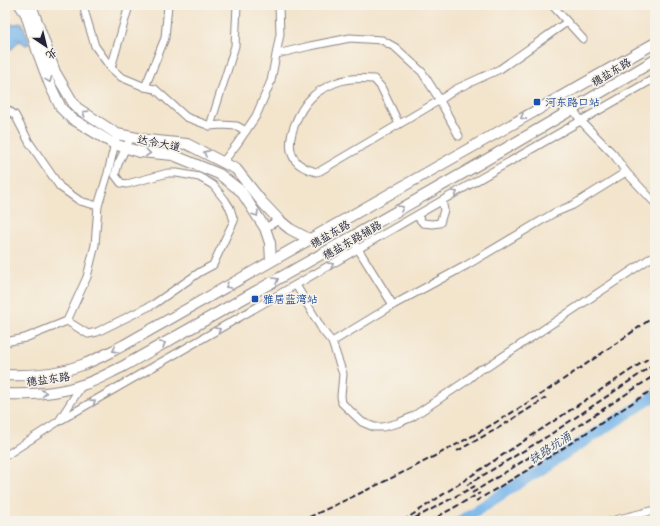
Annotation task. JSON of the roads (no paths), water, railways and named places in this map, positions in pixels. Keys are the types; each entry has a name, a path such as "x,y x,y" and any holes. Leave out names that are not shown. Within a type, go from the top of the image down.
{"main road":[{"name":"达令大道","path":"20,5 33,21 55,72 77,108 117,134 147,140 187,144 236,169 262,202 279,220 290,229 309,239"},
{"name":"达令大道","path":"31,5 33,21 46,72 61,108 71,118 114,144 140,152 173,155 219,174 241,191 265,228 270,243 271,261"},
{"name":"穗盐东路","path":"5,375 50,373 83,365 124,345 655,43"},
{"name":"穗盐东路","path":"5,394 35,395 58,391 82,385 122,367 573,109 655,60"}],"street":[{"path":"84,5 95,46 110,68 121,77 145,88 154,89 186,117 210,126 221,124 237,126 246,131"},
{"path":"110,68 128,9 127,5"},
{"path":"145,88 165,38 168,5"},
{"path":"210,126 235,46 237,5"},
{"path":"223,162 256,116 271,81 280,34 280,5"},
{"path":"552,5 583,39"},
{"path":"399,124 381,87 374,79 358,78 336,82 314,95 298,117 291,131 291,150 295,160 305,168 316,172 399,124 440,100 456,89 500,69 567,22"},
{"path":"276,54 350,38 382,40 396,48 422,72 440,100 459,136"},
{"name":"穗盐东路辅路","path":"5,456 59,421 655,78"},
{"path":"5,108 15,115 29,142 60,187 80,201 98,206"},
{"path":"573,109 581,121 614,155 626,172 655,203"},
{"path":"5,342 25,338 67,321 87,277 95,245 98,206 108,173 117,134"},
{"path":"67,321 88,334 97,332 154,304 200,272 213,265 234,221 230,208 225,200 213,185 199,177 168,173 127,184 120,183 115,175 118,164 131,137"},
{"path":"332,342 393,305 467,265 554,213 573,205 626,172"},
{"path":"417,216 423,223 440,223 444,210 442,201"},
{"path":"265,228 279,220"},
{"path":"352,236 358,249 393,305"},
{"path":"296,285 323,331 332,342 344,374 340,396 342,403 362,422 374,427 382,427 398,423 412,417 466,382 479,370 487,367 655,255"},
{"path":"59,421 82,385"},
{"path":"612,521 655,510"}],"water":[{"path":"5,18 13,25 22,22 30,44 26,45 19,41 12,49 5,49"}],"waterway":[{"name":"铁路坑涌","path":"460,521 655,396"}],"railway":[{"path":"301,521 430,459 502,419 554,386 655,316"},
{"path":"403,521 655,354"},
{"path":"467,485 548,436 655,364"},
{"path":"472,493 552,443 655,375"},
{"path":"476,501 554,454 655,388"},
{"path":"457,451 500,427 546,398"},
{"path":"415,518 475,486"},
{"path":"430,521 480,493"}],"place":[{"name":"河东路口站","path":"537,102"},
{"name":"雅居蓝湾站","path":"255,299"}]}
